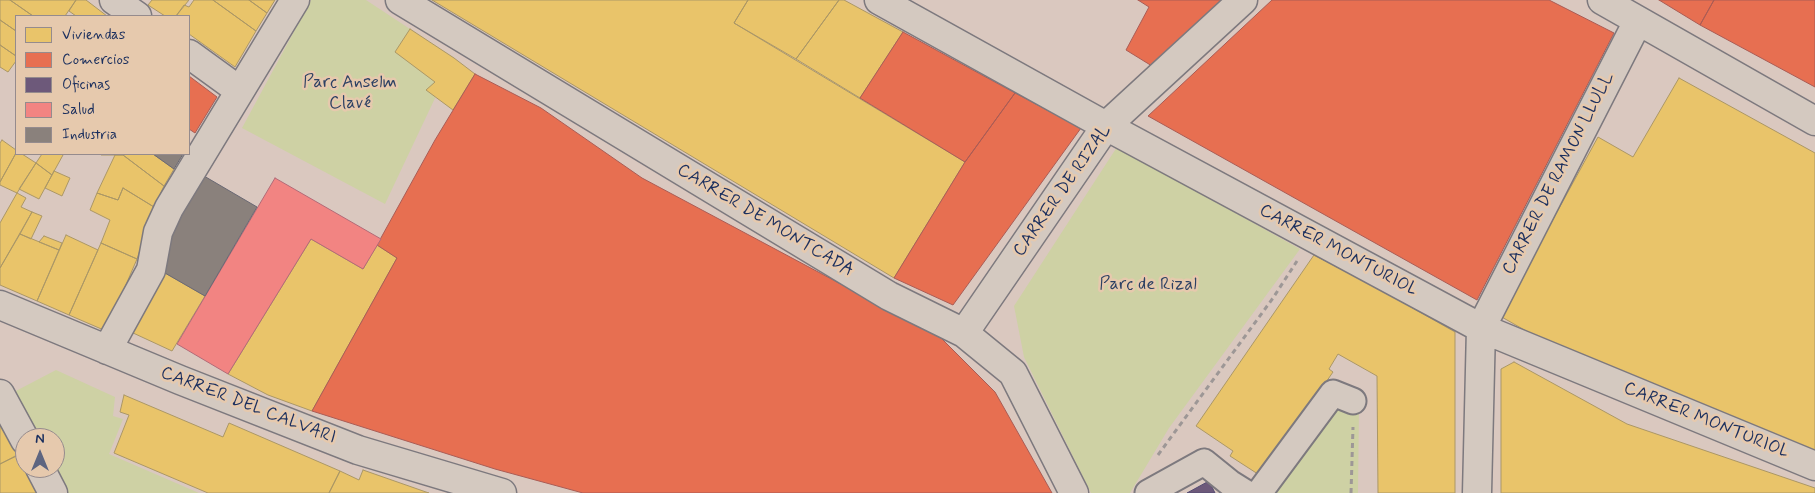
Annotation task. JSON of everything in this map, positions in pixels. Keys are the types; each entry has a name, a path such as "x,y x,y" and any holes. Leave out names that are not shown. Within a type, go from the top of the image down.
{"street":[{"path":"114,0 136,15"},
{"path":"107,350 151,270 158,232 169,208 295,0"},
{"name":"CARRER DE MONTCADA","path":"400,0 889,296 964,333 1013,373 1074,493"},
{"name":"CARRER MONTURIOL","path":"879,0 1106,126 1481,328 1815,466"},
{"name":"CARRER DE RIZAL","path":"964,333 1106,126 1243,0"},
{"path":"1602,0 1815,121"},
{"name":"CARRER DE RAMON LLULL","path":"1481,328 1638,21"},
{"path":"190,55 240,91"},
{"name":"CARRER DEL CALVARI","path":"0,305 107,350 358,450 502,493"},
{"path":"1478,493 1481,328"},
{"path":"1259,493 1334,393 1354,401"},
{"path":"0,394 18,428"},
{"path":"1148,493 1204,462 1230,484 1246,493"},
{"path":"45,478 53,493"}],"path":[{"path":"1154,462 1273,298 1312,237"},
{"path":"1351,493 1354,401"}],"green space":[{"name":"Parc Anselm Clavé","path":"311,0 366,0 454,58 385,204 242,128"},
{"name":"Parc de Rizal","path":"1117,147 1300,249 1169,428 1130,493 1091,493 1024,357 1014,306"},
{"path":"56,370 115,397 113,416 123,419 109,454 199,493 67,493 59,478 65,478 65,428 31,428 12,393"},
{"path":"1328,396 1359,407 1358,493 1265,493"}],"building: Viviendas":[{"path":"0,0 10,0 32,15 15,15 15,30 0,20"},
{"path":"10,0 76,0 66,15 32,15"},
{"path":"76,0 86,0 106,15 75,15 69,11"},
{"path":"152,0 189,0 177,15 163,15 148,5"},
{"path":"194,0 213,0 256,31 235,67 190,35 190,15 177,15 184,5 189,7"},
{"path":"213,0 249,0 267,13 256,31"},
{"path":"249,0 275,0 267,13"},
{"path":"432,0 748,0 734,23 965,162 894,278"},
{"path":"748,0 839,0 796,59 734,23"},
{"path":"839,0 844,0 903,32 860,98 796,59"},
{"path":"0,20 15,30 15,55 0,45"},
{"path":"410,29 475,74 453,110 426,90 435,82 395,52"},
{"path":"0,45 15,55 15,62 8,72 0,67"},
{"path":"1679,78 1815,153 1815,452 1577,360 1500,316 1598,137 1633,157"},
{"path":"2,140 15,149 15,155 0,182 0,143"},
{"path":"15,155 24,155 36,163 17,193 0,185"},
{"path":"41,155 63,155 52,175 36,163"},
{"path":"115,155 123,155 164,186 154,207 123,188 118,200 97,193"},
{"path":"123,155 154,155 174,169 164,186"},
{"path":"36,163 52,175 39,199 19,189"},
{"path":"54,171 70,178 62,196 45,188"},
{"path":"123,188 154,207 137,259 101,243 110,220 90,210 97,193 118,200"},
{"path":"17,193 26,198 21,207 32,212 0,268 0,223"},
{"path":"32,212 42,216 31,239 20,234"},
{"path":"20,234 59,250 37,301 0,285 0,268"},
{"path":"66,235 98,250 69,315 37,301"},
{"path":"44,236 62,243 59,250 39,242"},
{"path":"311,239 363,269 377,245 397,258 312,411 268,395 228,374"},
{"path":"101,243 137,259 106,331 69,315"},
{"path":"1314,255 1455,332 1455,493 1378,493 1377,376 1338,354 1329,369 1333,372 1261,476 1230,456 1233,451 1196,426"},
{"path":"165,273 205,296 172,351 131,332"},
{"path":"1514,362 1627,424 1815,488 1815,493 1501,493 1501,369"},
{"path":"124,395 223,437 229,423 340,471 329,493 208,493 114,453 129,415 120,412"},
{"path":"0,416 15,446 15,456 0,464"},
{"path":"15,457 15,478 40,478 47,493 0,493 0,464"},
{"path":"363,470 429,493 329,493 340,471 359,480"}],"building: Comercios":[{"path":"1138,0 1223,0 1152,66 1126,50 1149,7"},
{"path":"1272,0 1549,0 1614,33 1477,300 1148,116"},
{"path":"1659,0 1714,0 1700,25"},
{"path":"1714,0 1815,0 1815,87 1700,25"},
{"path":"903,32 1015,93 965,162 860,98"},
{"path":"475,74 541,108 642,178 940,337 995,392 1052,493 583,493 495,469 312,411 397,258 377,245 435,140"},
{"path":"190,77 217,97 195,133 190,130"},
{"path":"1015,93 1081,128 953,305 894,278 965,162"}],"building: Oficinas":[{"path":"1209,481 1215,493 1187,493"}],"building: Salud":[{"path":"275,178 381,239 363,269 311,239 228,374 177,344"}],"building: Industria":[{"path":"154,155 182,155 174,169"},
{"path":"204,176 257,207 205,296 165,273 162,255 164,243"}]}
